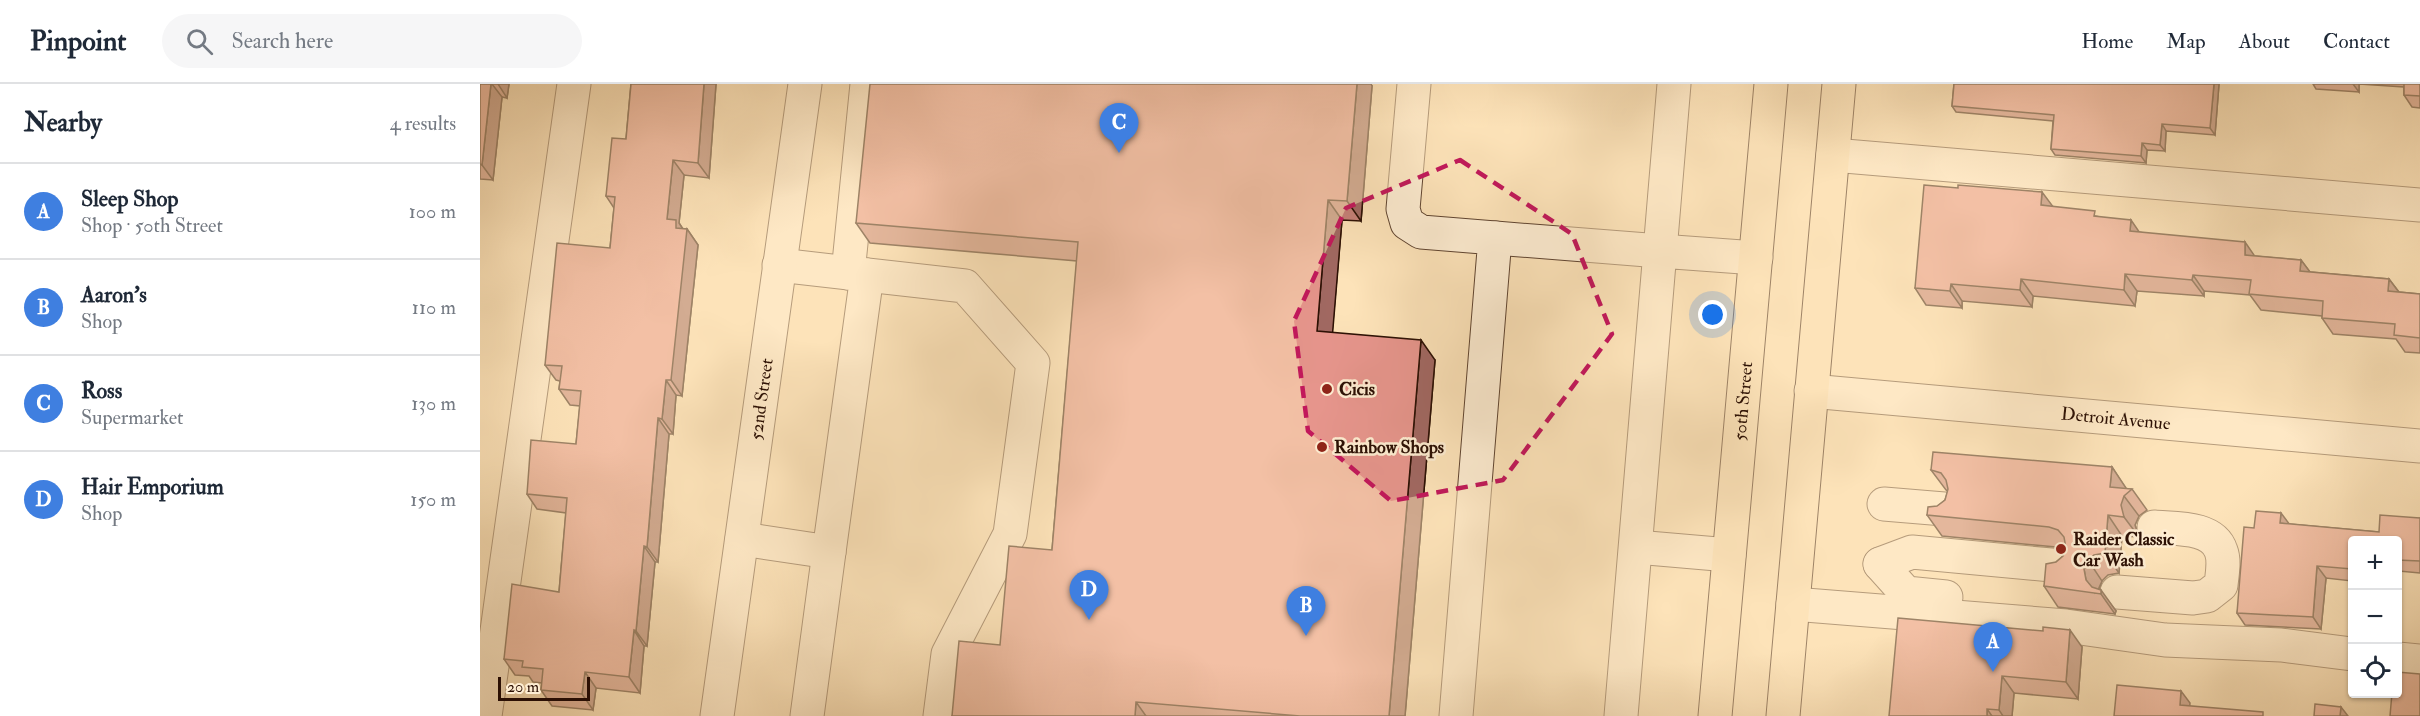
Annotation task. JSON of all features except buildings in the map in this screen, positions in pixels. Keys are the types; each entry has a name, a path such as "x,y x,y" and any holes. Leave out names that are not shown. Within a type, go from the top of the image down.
{"main road":[{"name":"50th Street","path":"1715,716 1771,84"},
{"path":"1783,716 1839,84"}],"street":[{"path":"485,716 574,84"},
{"name":"52nd Street","path":"717,716 805,84"},
{"path":"807,716 829,552 857,274 867,84"},
{"path":"1414,84 1403,209 1407,223 1420,232 1755,258"},
{"path":"1621,716 1674,84"},
{"path":"1833,155 2420,205"},
{"path":"1456,716 1495,238"},
{"path":"779,265 965,286 1033,363 1010,534 948,654 940,716"},
{"name":"Detroit Avenue","path":"1811,392 2420,446"},
{"path":"1884,504 1944,509"},
{"path":"2117,592 2193,598 2206,596 2222,575 2221,550 2214,538 2197,531 2154,527"},
{"path":"742,539 829,552"},
{"path":"1636,547 1729,555"},
{"path":"1880,564 1908,573 2060,587"},
{"path":"1793,604 2066,626 2165,640 2281,645 2348,653"},
{"path":"2402,659 2420,661"}],"highlighted area":[{"path":"1460,160 1572,234 1612,334 1503,480 1391,501 1308,431 1294,321 1346,208"}],"tunnel":[{"path":"2058,607 2116,612"}],"place":[{"name":"Ross","path":"1119,153"},
{"name":"Cicis","path":"1327,389"},
{"name":"Rainbow Shops","path":"1322,447"},
{"name":"Raider Classic Car Wash","path":"2061,549"},
{"name":"Hair Emporium","path":"1089,620"},
{"name":"Aaron's","path":"1306,636"},
{"name":"Sleep Shop","path":"1993,672"}]}
